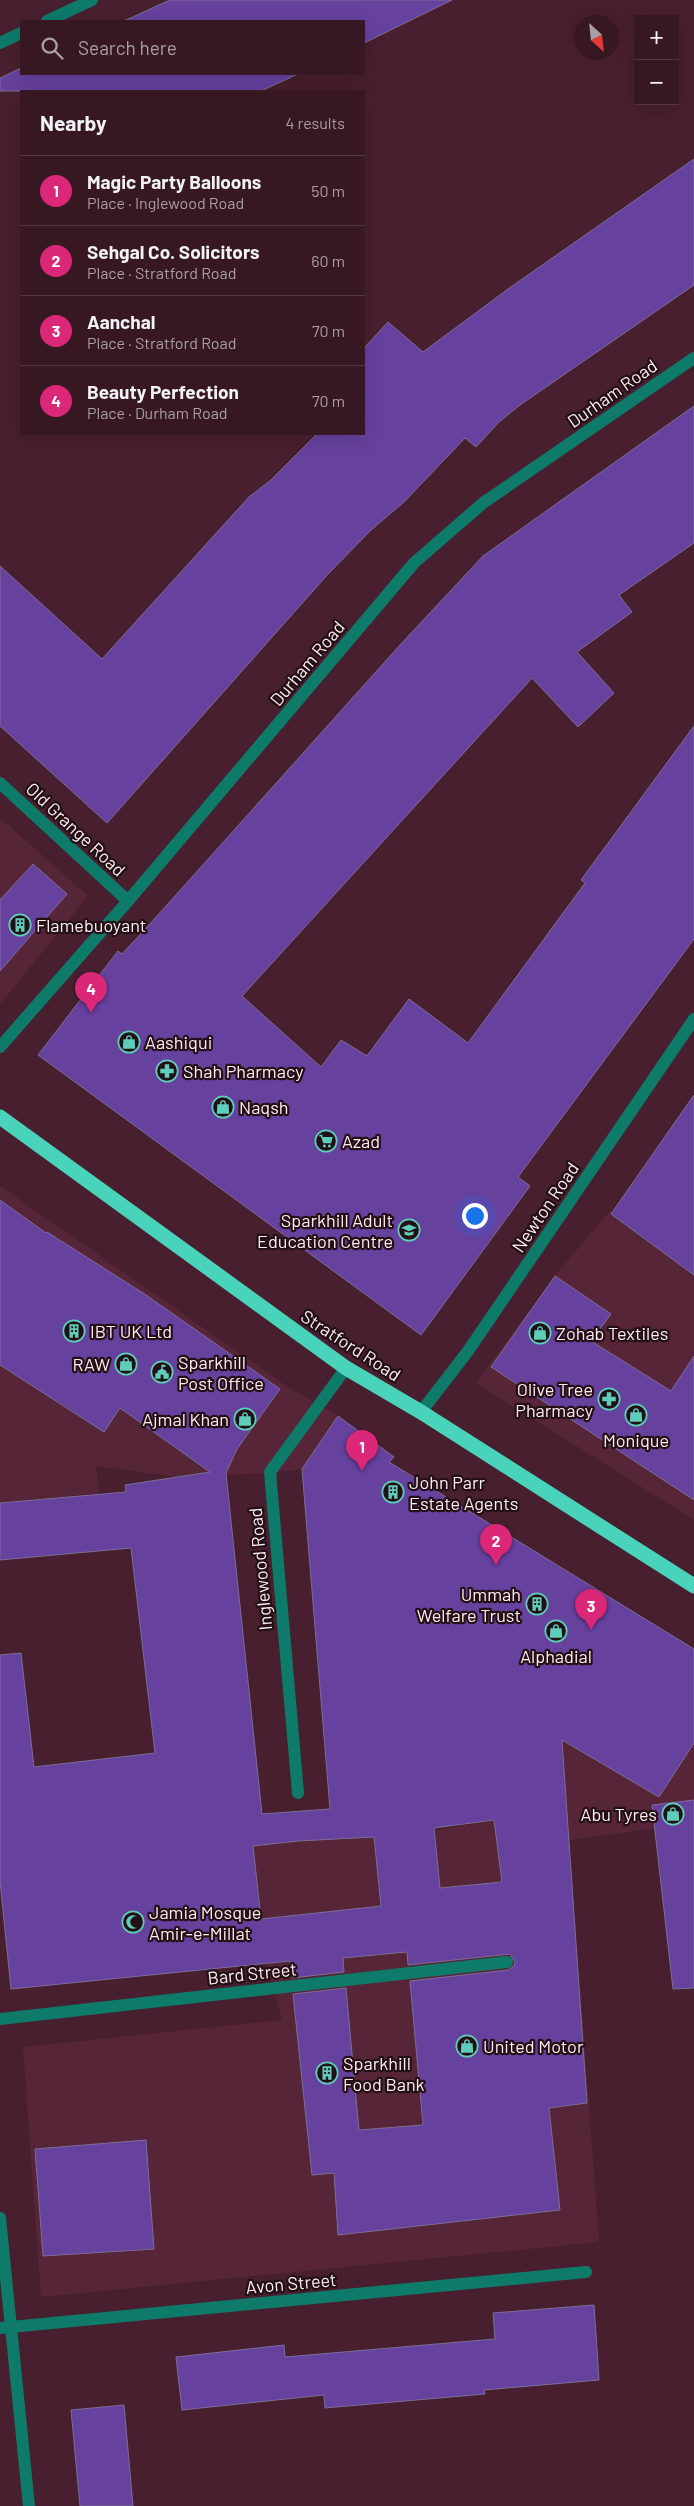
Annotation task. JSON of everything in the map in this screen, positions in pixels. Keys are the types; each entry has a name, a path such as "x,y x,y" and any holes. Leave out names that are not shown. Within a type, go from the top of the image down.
{"highway":[{"name":"Stratford Road","path":"0,1117 149,1227 346,1368 421,1412 694,1586"}],"street":[{"path":"49,20 92,0"},
{"path":"0,43 20,33"},
{"name":"Durham Road","path":"0,1047 128,902 414,563 483,503 694,358"},
{"name":"Old Grange Road","path":"0,783 128,902"},
{"name":"Newton Road","path":"421,1412 468,1351 694,1019"},
{"name":"Inglewood Road","path":"298,1793 270,1472 346,1368"},
{"name":"Bard Street","path":"0,2018 507,1962"},
{"path":"0,2218 6,2328 29,2506"},
{"name":"Avon Street","path":"6,2328 586,2272"}],"shaded area":[{"path":"0,818 88,896 0,1004"},
{"path":"0,1186 285,1385 338,1416 394,1457 389,1463 694,1649 694,1823 569,1840 599,2242 41,2297 23,2047 282,2020 267,1964 253,1846 434,1831 482,1822 469,1756 302,1469 268,1473 178,1477 96,1466 99,1493 0,1503"},
{"path":"610,1211 694,1271 694,1520 476,1383 557,1273"}],"building":[{"path":"170,0 452,0 365,43 365,20 126,20"},
{"path":"20,68 20,75 296,75 263,90 0,91 0,78"},
{"path":"694,159 694,285 520,405 499,422 476,447 465,438 404,502 371,530 329,573 107,823 0,726 0,566 102,659 249,497 271,480 316,435 365,435 365,347 388,322 423,352 508,289"},
{"path":"694,406 694,543 619,595 632,612 577,652 614,693 578,727 532,678 242,996 321,1067 341,1040 367,1056 409,999 468,1043 585,883 581,880 694,726 694,939 518,1177 530,1186 421,1335 38,1055 118,951 122,954 149,925 400,645 483,556"},
{"name":"Flamebuoyant","path":"33,864 67,894 0,971 0,900"},
{"path":"694,1095 694,1275 611,1214"},
{"path":"0,1200 46,1233 146,1295 280,1389 237,1449 226,1473 262,1814 330,1809 302,1469 338,1416 394,1457 389,1462 694,1649 694,1743 659,1797 562,1740 587,2103 549,2108 560,2210 338,2235 334,2173 312,2175 293,1994 346,1988 359,2130 423,2125 410,1981 508,1970 514,1966 515,1962 510,1954 408,1965 407,1952 343,1958 344,1972 292,1978 290,1961 11,1989 0,1881 0,1655 21,1653 34,1767 155,1753 131,1548 0,1560 0,1503 126,1492 125,1485 210,1472 120,1408 104,1432 0,1365","holes":["494,1820 502,1882 440,1888 434,1828","374,1837 381,1906 261,1919 253,1846 298,1841"]},
{"path":"555,1276 611,1314 591,1341 671,1391 694,1356 694,1500 491,1367"},
{"path":"694,1800 694,1988 673,1989 652,1805"},
{"path":"146,2140 154,2249 43,2256 35,2149"},
{"path":"594,2305 599,2380 484,2390 485,2394 325,2408 324,2395 182,2410 176,2357 284,2345 285,2357 495,2339 493,2313"},
{"path":"124,2405 133,2506 80,2506 71,2410"}],"place":[{"name":"Flamebuoyant","path":"20,925"},
{"name":"Beauty Perfection","path":"91,1013"},
{"name":"Aashiqui","path":"129,1042"},
{"name":"Shah Pharmacy","path":"167,1071"},
{"name":"Naqsh","path":"223,1107"},
{"name":"Azad","path":"326,1141"},
{"name":"Sparkhill Adult Education Centre","path":"409,1230"},
{"name":"IBT UK Ltd","path":"74,1331"},
{"name":"Zohab Textiles","path":"540,1333"},
{"name":"RAW","path":"126,1364"},
{"name":"Sparkhill Post Office","path":"162,1372"},
{"name":"Olive Tree Pharmacy","path":"609,1399"},
{"name":"Monique","path":"636,1415"},
{"name":"Ajmal Khan","path":"245,1419"},
{"name":"Magic Party Balloons","path":"362,1471"},
{"name":"John Parr Estate Agents","path":"393,1492"},
{"name":"Sehgal Co. Solicitors","path":"496,1565"},
{"name":"Ummah Welfare Trust","path":"537,1604"},
{"name":"Aanchal","path":"591,1630"},
{"name":"Alphadial","path":"556,1631"},
{"name":"Abu Tyres","path":"673,1814"},
{"name":"Jamia Mosque Amir-e-Millat","path":"133,1922"},
{"name":"United Motor","path":"467,2046"},
{"name":"Sparkhill Food Bank","path":"327,2073"}]}
